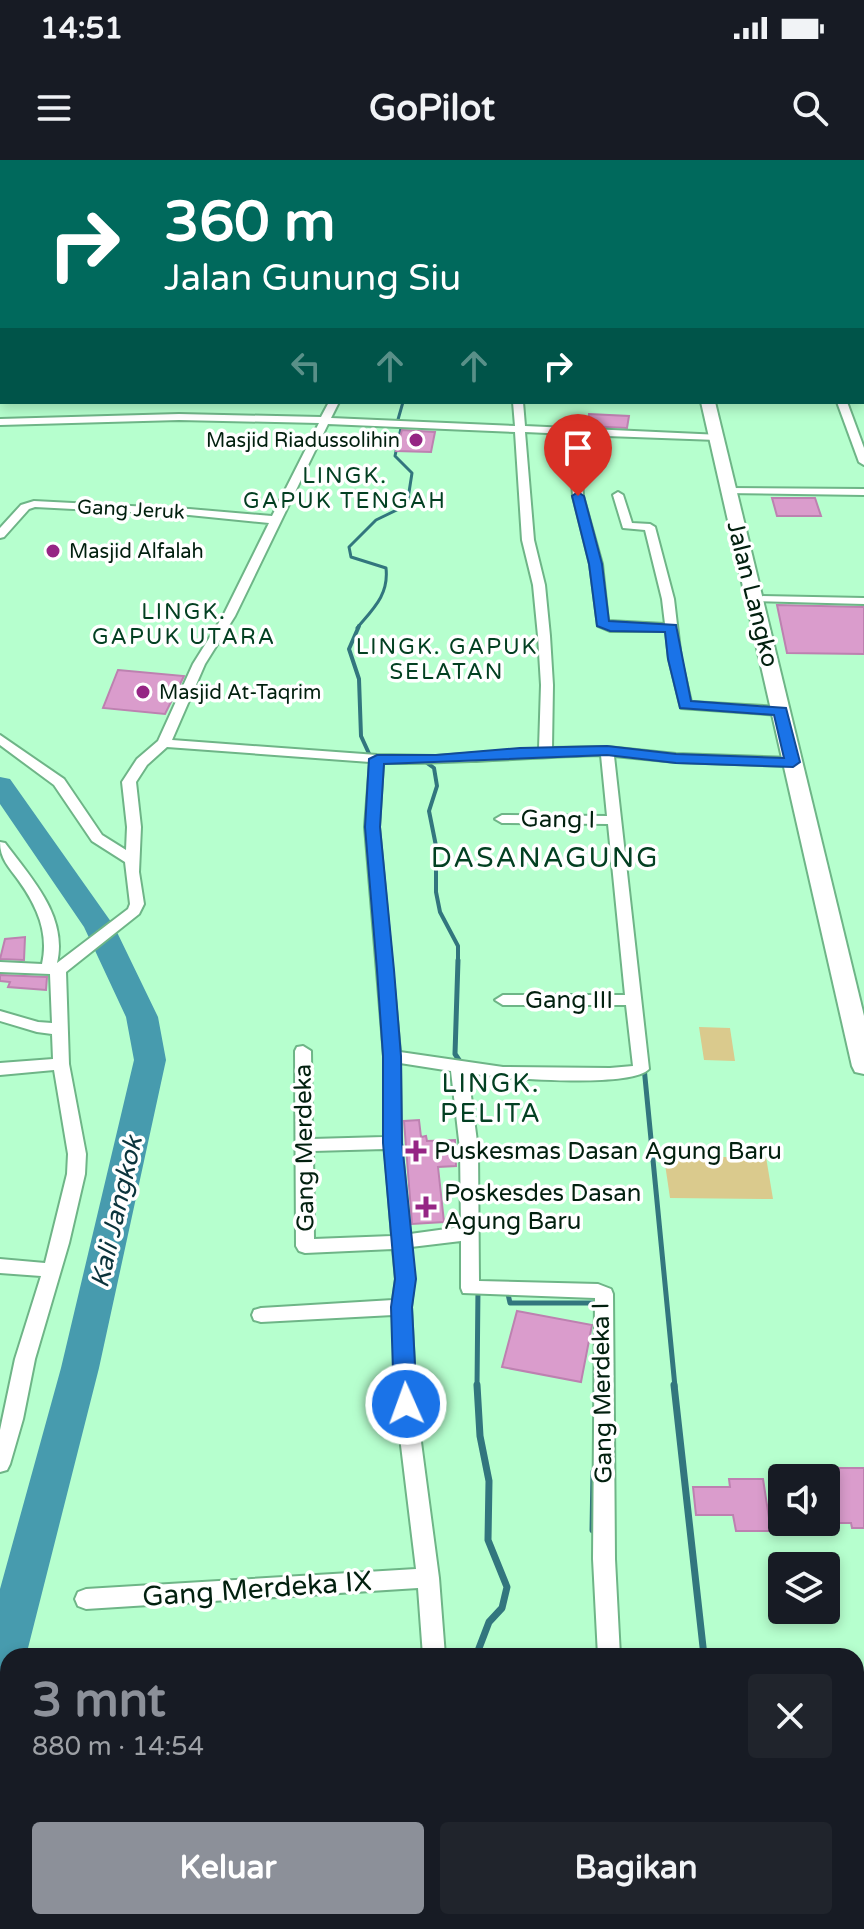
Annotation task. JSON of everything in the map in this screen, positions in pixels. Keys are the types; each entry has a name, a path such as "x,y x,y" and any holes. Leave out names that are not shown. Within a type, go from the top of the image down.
{"main road":[{"name":"Jalan Langko","path":"709,404 757,599 780,711 864,1066"}],"street":[{"path":"0,967 57,968 134,911 137,904 129,782 142,762 164,743 199,664 229,616 333,404"},
{"path":"518,404 528,540 539,585 544,636 547,685 545,752"},
{"path":"843,404 864,462"},
{"path":"0,422 166,418 324,421 717,437"},
{"path":"574,431 578,496 596,564 605,626 672,628"},
{"path":"728,491 864,492"},
{"path":"618,495 627,526 650,527 668,599 675,659 685,705 780,711"},
{"name":"Gang Jeruk","path":"0,535 25,507 34,504 276,520"},
{"path":"757,599 864,601"},
{"path":"0,739 59,782 97,838 132,860"},
{"path":"164,743 375,760 607,751 676,758 793,762"},
{"path":"392,1056 463,1067 561,1074 637,1072 642,1065 607,751"},
{"path":"375,760 372,827 392,1056 393,1143 405,1279 402,1307 406,1404 428,1578 433,1648"},
{"name":"Gang I","path":"502,819 615,820"},
{"path":"0,846 49,917 57,968 61,1064 77,1154 76,1174 52,1270 7,1418 0,1464"},
{"name":"Gang III","path":"503,1000 634,1000"},
{"path":"0,1016 37,1027 59,1029"},
{"name":"Gang Merdeka","path":"303,1051 305,1246 401,1242"},
{"path":"0,1069 61,1064"},
{"name":"Gang Merdeka I","path":"463,1067 469,1149 468,1233 478,1288 598,1291 604,1294 604,1559 609,1648"},
{"path":"303,1145 393,1143"},
{"path":"401,1242 468,1233"},
{"path":"0,1266 52,1270"},
{"path":"261,1315 402,1307"},
{"name":"Gang Merdeka IX","path":"86,1599 428,1578"}],"shaded area":[{"path":"699,1027 730,1028 735,1061 704,1060"},
{"path":"664,1157 766,1157 773,1199 670,1198"}],"building":[{"path":"589,414 629,416 627,428 588,426"},
{"name":"Masjid Riadussolihin","path":"402,430 435,432 431,452 396,451"},
{"path":"772,498 815,498 821,516 777,516"},
{"path":"777,605 864,607 864,654 787,653"},
{"name":"Masjid At-Taqrim","path":"118,670 184,676 165,714 103,708"},
{"path":"25,937 24,960 0,959 5,939"},
{"path":"0,975 47,977 46,990 8,987 10,982 0,981"},
{"path":"419,1120 421,1137 426,1136 427,1141 455,1140 456,1166 438,1167 444,1222 412,1224 404,1121"},
{"path":"517,1311 592,1325 581,1382 502,1367"},
{"path":"840,1468 864,1468 864,1528 852,1528 851,1523 840,1523"},
{"path":"729,1479 763,1479 768,1531 736,1531 733,1515 696,1515 693,1487 730,1487"}],"waterway":[{"path":"357,628 382,594 386,568 351,557 349,547 376,520 407,505 412,473 395,456 401,428 397,423 402,404"},
{"path":"359,626 349,649 359,679 361,736 371,758"},
{"path":"423,760 434,768 437,786 429,811 436,846 436,892 440,912 458,946 458,960"},
{"name":"Kali Jangkok","path":"0,785 99,926 142,1017 150,1060 80,1368 6,1648"},
{"path":"458,960 455,1054 461,1063"},
{"path":"644,1067 675,1387"},
{"path":"477,1385 478,1288"},
{"path":"504,1293 508,1294 510,1303 598,1303"},
{"path":"477,1385 480,1436 489,1481 488,1540 507,1587 502,1608 489,1622 479,1648"},
{"path":"674,1385 703,1648"},
{"path":"593,1530 594,1472"}],"place":[{"name":"Masjid Riadussolihin","path":"416,440"},
{"name":"Masjid Alfalah","path":"53,551"},
{"name":"Masjid At-Taqrim","path":"143,692"},
{"name":"Puskesmas Dasan Agung Baru","path":"416,1151"},
{"name":"Poskesdes Dasan Agung Baru","path":"426,1207"}],"district":[{"name":"LINGK. GAPUK TENGAH","path":"345,488"},
{"name":"LINGK. GAPUK UTARA","path":"184,624"},
{"name":"LINGK. GAPUK SELATAN","path":"447,658"},
{"name":"DASANAGUNG","path":"545,857"},
{"name":"LINGK. PELITA","path":"491,1098"}],"route":[{"path":"406,1404 402,1307 405,1279 393,1143 392,1056 372,827 377,759 436,760 520,753 607,751 723,761 793,762 780,711 685,705 672,628 610,627 602,623 596,564 578,496"}]}
